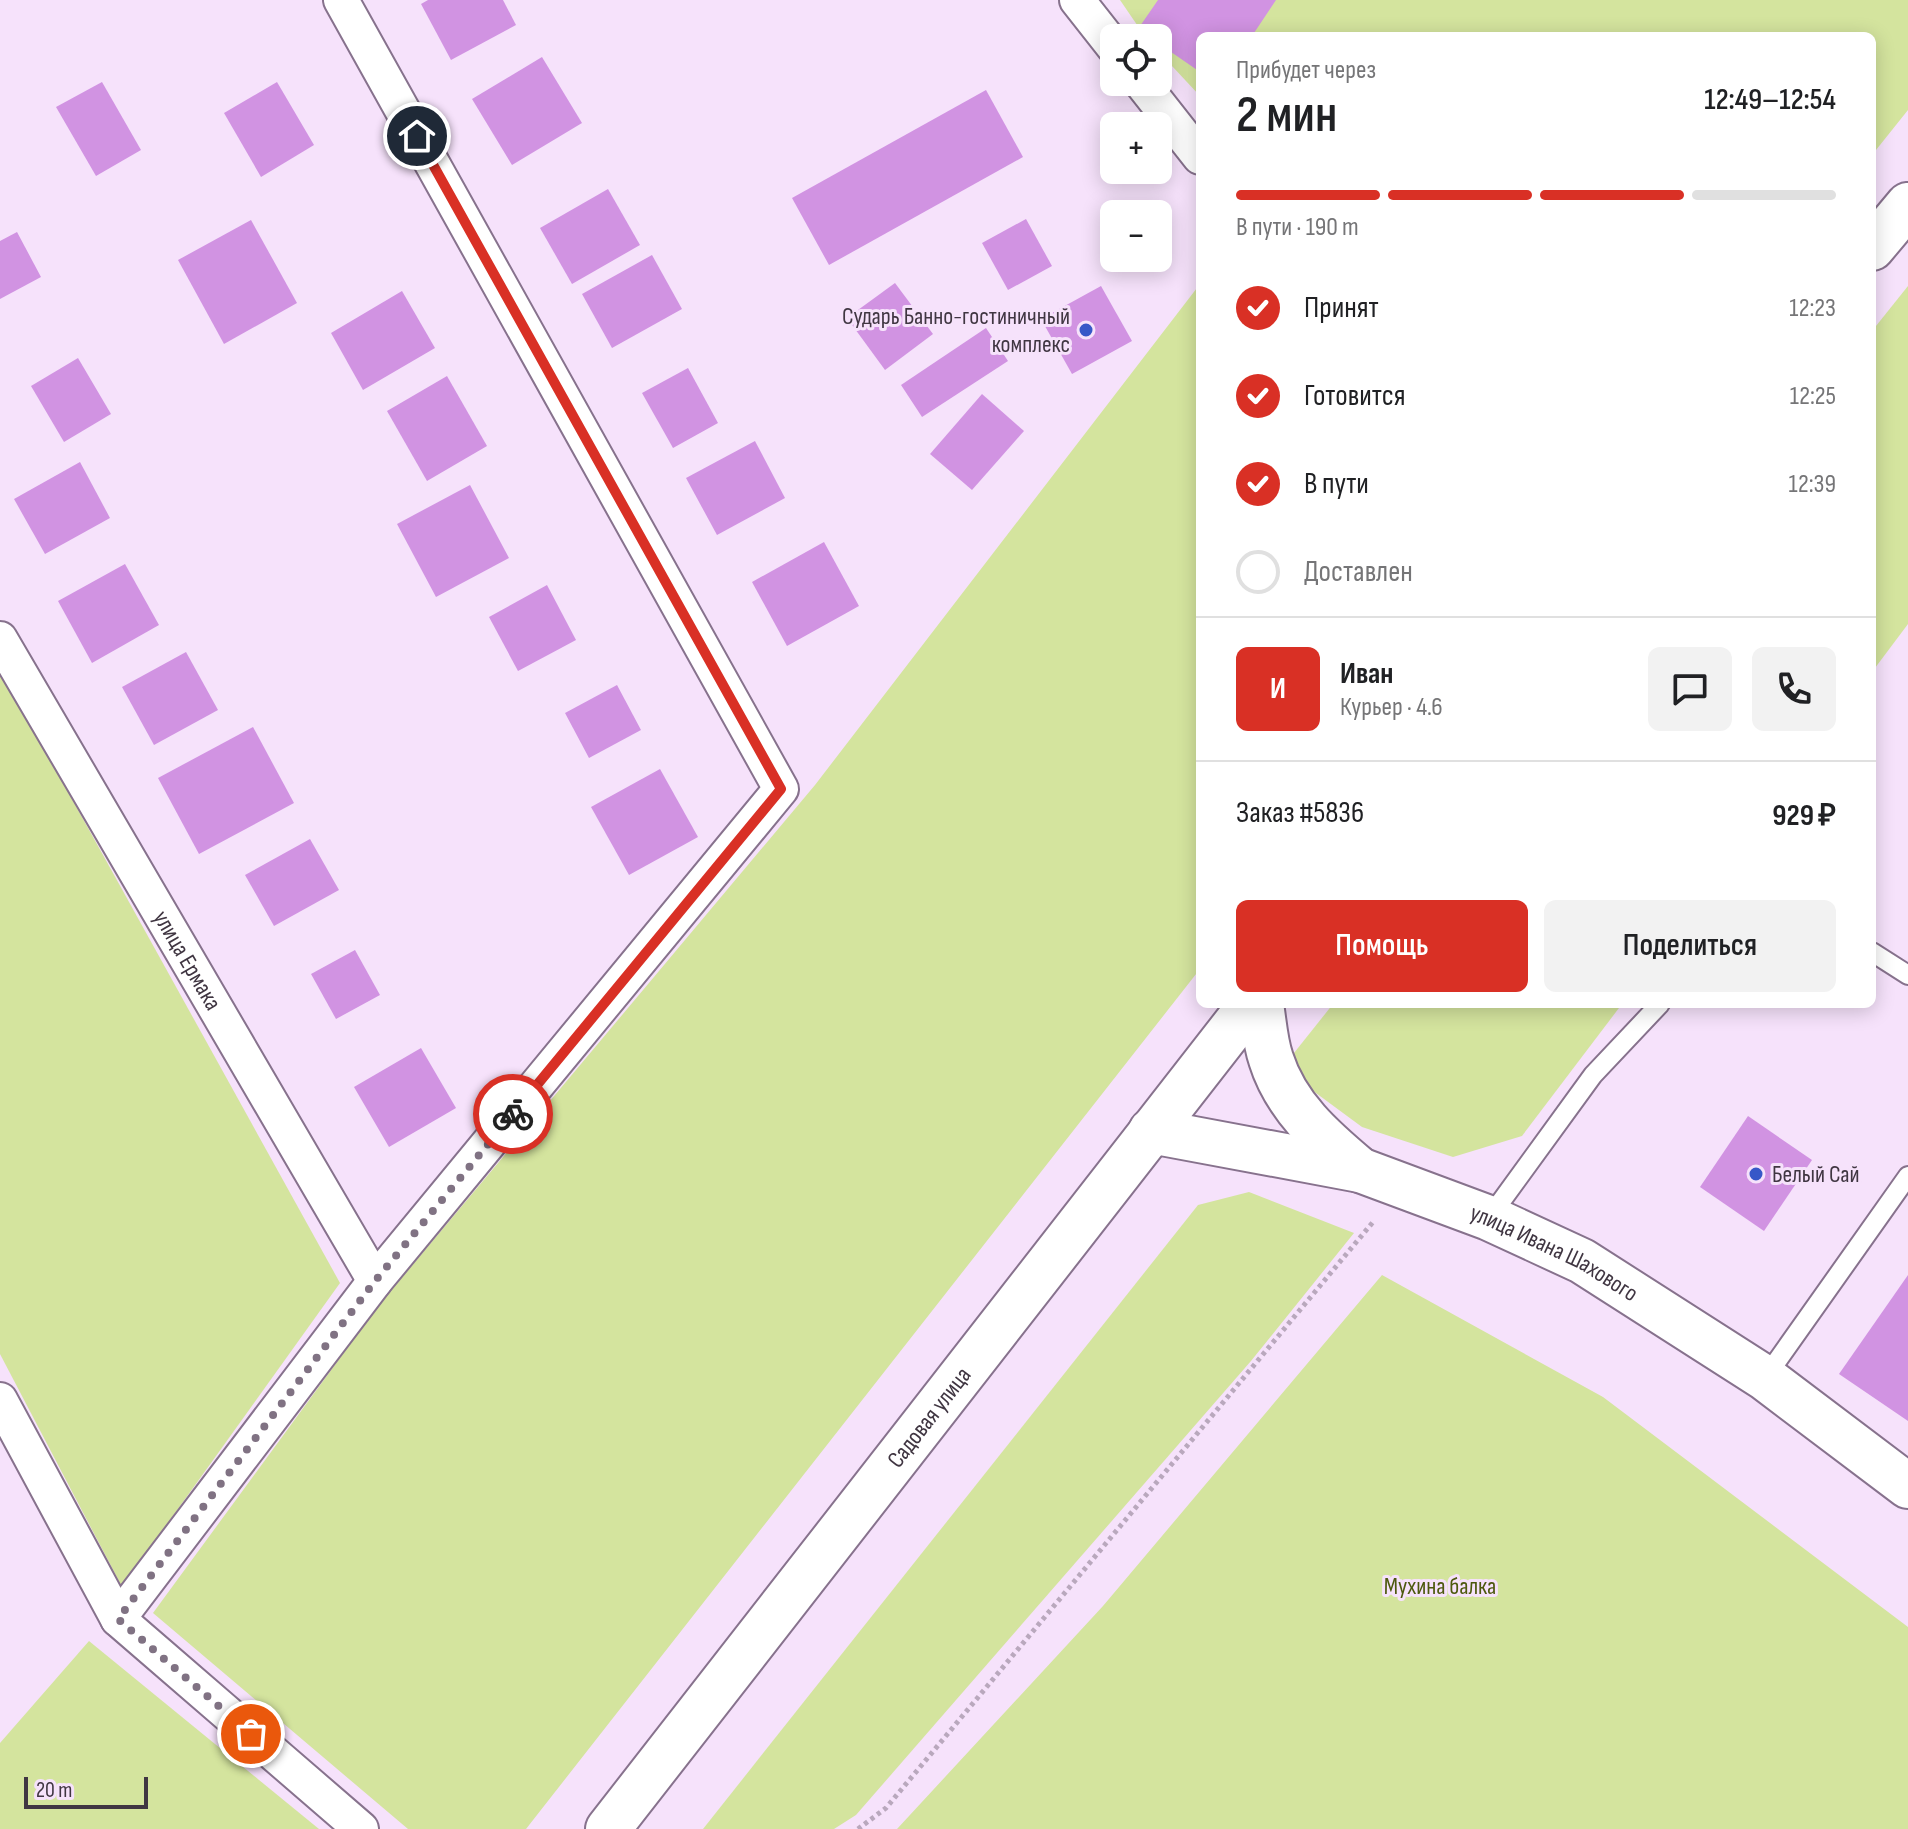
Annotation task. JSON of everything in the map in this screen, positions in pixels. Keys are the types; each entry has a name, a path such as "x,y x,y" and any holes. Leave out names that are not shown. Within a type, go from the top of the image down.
{"main road":[{"path":"1876,243 1908,205"},
{"name":"Садовая улица","path":"608,1829 1248,1008"},
{"path":"1262,1008 1271,1059 1289,1099 1320,1136 1360,1170"},
{"name":"улица Ивана Шахового","path":"1151,1131 1360,1170 1489,1218 1582,1261 1765,1378 1908,1486"}],"street":[{"path":"118,1619 375,1281 781,789 341,0"},
{"path":"1077,0 1100,29"},
{"path":"1152,96 1196,152"},
{"name":"улица Ермака","path":"0,639 375,1281"},
{"path":"0,1400 118,1619 361,1829"}],"lane":[{"path":"1876,955 1908,975"},
{"path":"1489,1218 1593,1075 1656,1008"},
{"path":"1765,1378 1908,1176"}],"path":[{"path":"858,1829 886,1808 1402,1187"}],"green space":[{"path":"1120,0 1908,0 1908,110 1876,150 1876,32 1196,32 1196,92 1172,66 1172,24 1136,24"},
{"path":"1908,286 1908,624 1876,667 1876,326"},
{"path":"1196,289 1196,974 526,1829 408,1829 153,1613 378,1306 815,785"},
{"path":"0,669 340,1283 122,1587 0,1354"},
{"path":"1330,1008 1619,1008 1522,1136 1453,1157 1362,1127 1282,1068"},
{"path":"1249,1192 1354,1233 1251,1361 856,1815 834,1829 703,1829 1198,1205"},
{"name":"Мухина балка","path":"1382,1275 1603,1397 1908,1627 1908,1829 897,1829 1103,1606"},
{"path":"89,1641 319,1829 0,1829 0,1743"}],"building":[{"path":"428,0 503,0 516,25 451,60 421,4"},
{"path":"1158,0 1276,0 1255,32 1196,32 1196,69 1172,53 1172,24 1141,24"},
{"path":"542,57 582,123 512,165 472,99"},
{"path":"102,82 141,150 96,176 56,107"},
{"path":"277,82 314,145 261,177 224,113"},
{"path":"986,90 1023,157 829,265 792,198"},
{"path":"608,189 640,245 572,284 540,228"},
{"path":"1026,219 1052,266 1008,290 982,243"},
{"path":"251,220 297,303 224,344 178,260"},
{"path":"17,232 41,277 0,299 0,241"},
{"path":"652,255 682,309 612,348 582,294"},
{"path":"895,283 933,334 885,370 847,318"},
{"name":"Сударь Банно-гостиничный комплекс","path":"1101,286 1132,341 1072,374 1041,319"},
{"path":"402,291 435,348 363,390 331,333"},
{"path":"986,328 1008,361 922,417 901,385"},
{"path":"78,358 111,414 64,442 31,386"},
{"path":"688,368 718,423 673,448 642,393"},
{"path":"447,376 487,446 427,481 387,411"},
{"path":"982,394 1024,431 972,490 930,454"},
{"path":"755,441 785,498 717,535 686,478"},
{"path":"80,462 110,518 45,554 14,499"},
{"path":"470,485 509,558 436,597 397,524"},
{"path":"824,542 859,606 787,646 752,582"},
{"path":"125,564 159,625 92,663 58,601"},
{"path":"547,585 576,640 518,671 489,617"},
{"path":"186,652 218,710 154,745 122,687"},
{"path":"617,685 641,730 589,758 565,713"},
{"path":"253,727 294,803 199,854 158,778"},
{"path":"660,769 698,837 629,875 591,807"},
{"path":"310,839 339,890 274,926 245,875"},
{"path":"355,950 380,995 336,1019 311,974"},
{"path":"421,1048 456,1108 389,1147 354,1087"},
{"name":"Белый Сай","path":"1748,1116 1812,1160 1764,1231 1700,1187"},
{"path":"1908,1275 1908,1421 1839,1374"}],"way so far":[{"path":"251,1734 118,1619 375,1281 513,1114"}],"place":[{"name":"Сударь Банно-гостиничный комплекс","path":"1086,330"},
{"name":"Белый Сай","path":"1756,1174"}],"route":[{"path":"417,136 781,789 513,1114"}]}
